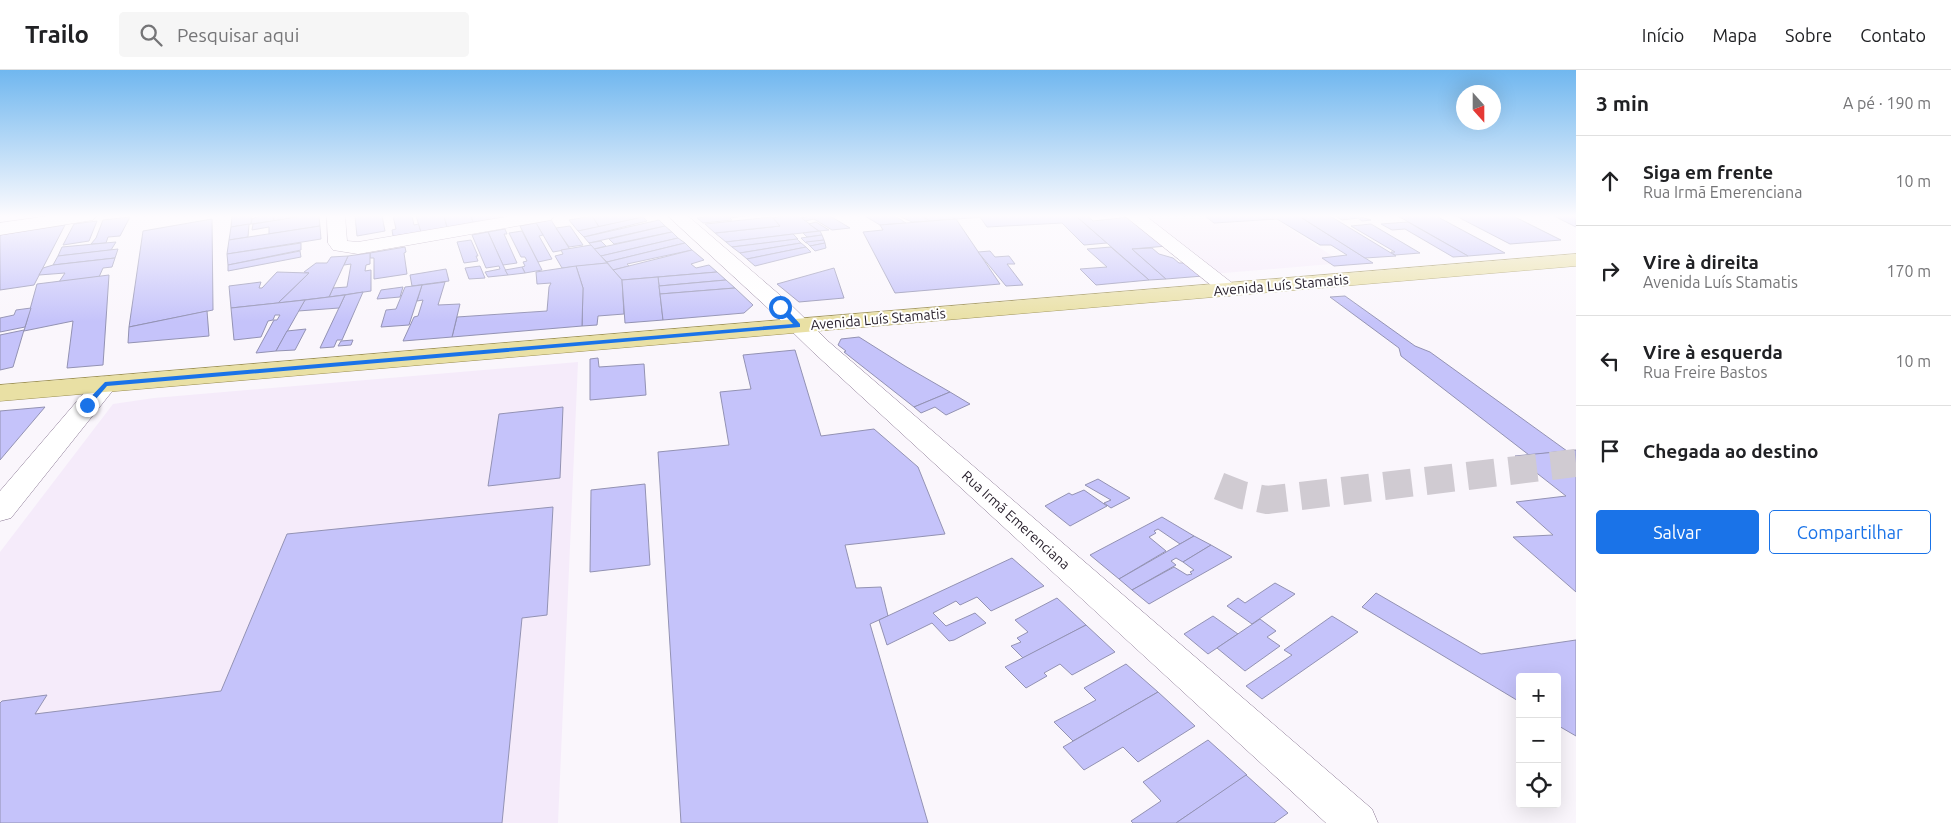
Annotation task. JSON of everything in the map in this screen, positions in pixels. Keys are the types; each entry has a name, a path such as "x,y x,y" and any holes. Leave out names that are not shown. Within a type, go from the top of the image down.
{"main road":[{"name":"Avenida Luís Stamatis","path":"0,392 1576,260"}],"street":[{"name":"Rua Irmã Emerenciana","path":"717,251 780,307 798,326 1357,823"},
{"path":"1179,251 1229,290"},
{"path":"0,511 105,384"}],"shaded area":[{"path":"1183,251 1325,251 1343,263 1212,274"},
{"path":"578,362 558,823 0,823 0,552 113,404 154,398"}],"building":[{"path":"0,251 51,251 34,285 0,290"},
{"path":"60,251 101,251 58,256"},
{"path":"117,251 115,258 53,265 58,256"},
{"path":"140,251 212,251 213,310 129,327"},
{"path":"227,251 245,251 227,254"},
{"path":"246,251 295,251 228,265 227,254"},
{"path":"299,251 301,257 228,271 228,265"},
{"path":"406,251 404,253 407,274 374,279 374,258 370,258 370,253"},
{"path":"460,251 476,251 478,261 464,263"},
{"path":"479,251 497,251 508,275 488,277 485,272 500,269 499,266 486,268"},
{"path":"497,251 512,251 517,263 503,265"},
{"path":"518,251 532,251 542,270 525,273 522,267 525,266 523,262 527,261 525,257 521,257"},
{"path":"533,251 548,251 552,259 538,262"},
{"path":"562,251 596,251 607,263 562,268 555,256 563,254"},
{"path":"596,251 622,251 601,256"},
{"path":"622,251 652,251 607,262 601,256"},
{"path":"652,251 687,251 627,264 629,266 613,270 607,262"},
{"path":"693,251 704,260 691,264 696,268 709,265 717,272 622,280 613,270"},
{"path":"751,251 786,251 747,259 740,253"},
{"path":"786,251 811,252 755,266 747,259"},
{"path":"873,251 978,251 1000,284 895,293"},
{"path":"990,251 995,257 1009,256 1015,264 1007,264 1023,285 1006,286 978,252"},
{"path":"1089,251 1116,251 1149,280 1096,285 1080,269 1107,267"},
{"path":"1116,251 1134,251 1166,279 1149,280"},
{"path":"1134,251 1156,251 1173,258 1179,263 1187,263 1203,276 1166,279"},
{"path":"1341,251 1354,251 1373,263 1334,266 1322,258 1347,255"},
{"path":"1354,251 1388,251 1396,256 1365,258"},
{"path":"1394,251 1417,251 1420,253 1395,255 1391,252 1395,252"},
{"path":"1443,251 1459,251 1468,256 1453,257"},
{"path":"1459,251 1502,251 1505,253 1468,256"},
{"path":"370,253 370,264 366,265 365,271 371,270 371,291 329,297 333,288 347,287 351,264 344,265 348,256"},
{"path":"348,256 329,297 278,303 309,273 304,272 316,263 327,263 331,257"},
{"path":"115,258 112,267 103,268 99,277 59,282 65,273 39,275 43,268 53,265"},
{"path":"607,263 622,280 624,314 598,316 597,325 582,326 583,288 576,266"},
{"path":"480,266 485,278 469,279 465,268"},
{"path":"576,266 583,288 582,326 452,337 457,317 547,311 551,283 537,284 536,272"},
{"path":"522,267 525,273 508,275 505,270"},
{"path":"834,268 844,298 799,302 777,284"},
{"path":"446,269 449,281 412,286 410,275"},
{"path":"277,272 309,273 278,303 231,308 229,286 261,282 259,288 262,288"},
{"path":"717,272 726,280 659,286 658,277"},
{"path":"109,275 103,365 67,368 73,321 24,331 37,284"},
{"path":"658,277 663,320 625,323 622,280"},
{"path":"726,280 735,288 660,294 659,286"},
{"path":"445,282 438,305 460,304 452,337 403,341 414,317 418,316 423,300 417,301 422,285"},
{"path":"422,285 409,325 381,327 386,310 396,309 405,287"},
{"path":"403,287 400,297 377,299 381,290"},
{"path":"735,288 753,305 744,313 663,320 660,294"},
{"path":"363,292 342,340 337,340 334,347 320,348 345,295"},
{"path":"345,295 339,308 298,311 305,300"},
{"path":"1345,296 1415,346 1430,352 1567,451 1529,455 1401,356 1399,348 1330,297"},
{"path":"305,300 276,351 256,353 274,320 277,320 280,315 275,315 273,320 268,321 261,337 234,340 231,308"},
{"path":"31,308 25,327 0,332 0,318 14,315 16,310"},
{"path":"207,311 209,336 128,343 129,327"},
{"path":"306,329 295,350 276,351 287,331"},
{"path":"24,330 13,367 0,370 0,335"},
{"path":"859,337 950,392 914,407 844,352 846,351 838,345 841,339"},
{"path":"353,340 351,345 338,346 341,341"},
{"path":"795,350 821,436 874,429 918,467 945,534 845,545 856,588 881,587 888,616 870,624 928,823 681,823 658,452 729,445 720,392 751,389 743,355"},
{"path":"598,358 599,367 644,364 646,395 590,400 590,359"},
{"path":"950,392 970,404 946,415 935,407 921,413 914,407"},
{"path":"45,407 0,460 0,411"},
{"path":"563,407 560,478 488,486 499,414"},
{"path":"1576,450 1576,592 1513,537 1553,535 1516,502 1566,496 1515,456"},
{"path":"1098,479 1130,498 1111,508 1104,503 1111,500 1085,485"},
{"path":"645,484 650,565 590,572 591,490"},
{"path":"1084,490 1107,506 1070,526 1045,506 1069,493 1072,495"},
{"path":"553,507 547,615 522,618 502,823 0,823 0,703 2,701 47,695 35,714 221,691 287,534"},
{"path":"1162,517 1194,536 1180,544 1158,529 1154,531 1156,533 1149,537 1166,551 1119,579 1090,555"},
{"path":"1194,536 1211,545 1183,562 1176,558 1171,561 1176,565 1132,590 1119,579"},
{"path":"1211,545 1232,557 1149,604 1132,590 1174,567 1187,575 1192,574 1190,572 1194,570 1183,562"},
{"path":"1012,558 1044,586 991,611 977,597 960,605 956,601 933,613 946,626 975,613 986,623 954,640 949,641 932,623 887,645 879,620"},
{"path":"1275,583 1295,594 1252,624 1227,606 1238,598 1245,603"},
{"path":"1376,593 1481,654 1576,640 1576,736 1561,727 1561,673 1516,673 1516,700 1362,607"},
{"path":"1057,598 1086,625 1023,658 1011,646 1021,642 1017,638 1028,632 1015,620"},
{"path":"1213,616 1238,634 1208,654 1184,634"},
{"path":"1332,616 1358,632 1262,699 1246,686 1292,655 1284,650"},
{"path":"1260,619 1276,631 1267,637 1280,646 1245,671 1217,648"},
{"path":"1086,625 1115,652 1072,675 1060,664 1044,673 1047,676 1026,688 1005,667"},
{"path":"1126,664 1158,692 1073,741 1054,722 1096,700 1084,688"},
{"path":"1158,692 1195,726 1138,762 1123,747 1084,770 1063,747"},
{"path":"1208,740 1247,775 1176,823 1133,823 1131,821 1161,801 1143,782"},
{"path":"1246,775 1288,813 1274,823 1176,823"}],"tunnel":[{"path":"1219,486 1242,495 1267,500 1576,463"}],"route":[{"path":"87,405 105,384 798,326 780,307"}]}
